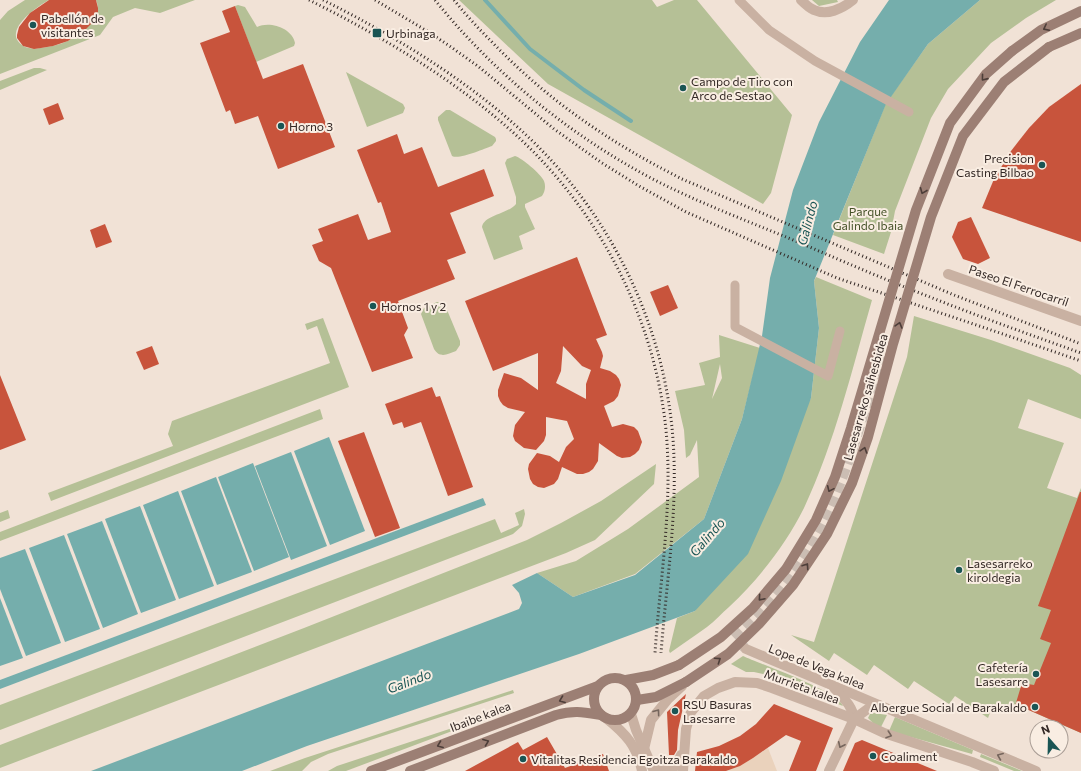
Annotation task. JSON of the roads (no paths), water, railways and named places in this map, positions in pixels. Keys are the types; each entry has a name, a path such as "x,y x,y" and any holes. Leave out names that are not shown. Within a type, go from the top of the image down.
{"main road":[{"name":"Lasesarreko saihesbidea","path":"626,680 653,675 679,665 722,637 753,608 786,569 816,520 835,477 916,210 950,123 986,74 1012,51 1041,30 1081,11"},
{"name":"Lasesarreko saihesbidea","path":"637,700 656,697 686,682 728,654 759,624 793,585 827,534 852,483 868,437 893,344 931,217 963,136 1004,82 1049,47 1081,33"},
{"path":"410,771 568,711 579,711 613,720 626,718 631,714 637,700 634,688 626,680 620,678 608,679 598,686 594,697 594,703 604,717"},
{"name":"Ibaibe kalea","path":"373,771 598,686"}],"street":[{"path":"739,0 769,30 815,61 909,112"},
{"path":"801,0 814,10 830,13 853,0"},
{"name":"Paseo El Ferrocarril","path":"948,274 1081,321"},
{"path":"735,285 735,327 828,376 840,331"},
{"name":"Lope de Vega kalea","path":"746,649 879,705"},
{"path":"644,749 651,720 668,699 686,682"},
{"name":"Murrieta kalea","path":"683,771 686,729 691,712 704,696 718,688 735,682 757,683 854,719 884,734 987,770"},
{"path":"833,686 849,704 854,719"},
{"path":"829,771 854,719 869,708 879,705 1036,771"},
{"path":"631,714 636,730 653,769 666,771 676,766 685,748"},
{"path":"604,717 623,732 631,741 638,755 642,771"}],"water":[{"name":"Galindo","path":"889,0 980,0 928,44 886,104 814,281 819,328 811,398 781,481 748,554 695,611 579,654 307,746 242,771 91,771 519,609 522,603 519,593 512,585 537,573 573,597 635,575 704,519 742,419 762,336 770,278 793,190 819,122 860,42"},
{"path":"329,437 365,531 330,545 294,451"},
{"path":"291,452 327,546 291,560 255,466"},
{"path":"253,463 289,557 254,571 218,477"},
{"path":"216,477 252,572 217,585 181,491"},
{"path":"178,491 214,586 179,599 143,505"},
{"path":"483,498 486,505 0,689 0,680"},
{"path":"140,506 176,600 141,613 105,519"},
{"path":"102,521 138,614 103,628 67,534"},
{"path":"64,535 100,629 65,642 29,548"},
{"path":"25,549 61,643 26,656 0,589 0,558"},
{"path":"0,598 23,658 0,666"}],"waterway":[{"path":"485,0 530,49 584,90 631,121"}],"tunnel":[{"path":"745,648 734,638 768,603 805,555 833,500 855,443 881,355"}],"railway":[{"path":"309,0 403,52 465,93 494,116 521,139 569,192 591,222 610,254 627,287 641,322 661,393 666,430 668,458 667,514 655,653"},
{"path":"323,0 384,32 414,50 472,90 500,112 550,159 577,191 601,225 621,261 639,298 653,337 664,377 671,418 674,459 674,508 661,653"},
{"path":"375,0 427,31 479,67 554,129 602,163 639,186 686,212 837,278 1081,361"},
{"path":"435,0 481,52 532,98 588,140 647,176 703,203 897,284 1081,353"},
{"path":"454,0 476,26 512,62 557,101 604,135 655,165 682,179 954,295 1081,344"}],"place":[{"name":"Pabellón de visitantes","path":"33,25"},
{"name":"Urbinaga","path":"377,33"},
{"name":"Campo de Tiro con Arco de Sestao","path":"683,88"},
{"name":"Horno 3","path":"281,126"},
{"name":"Precision Casting Bilbao","path":"1042,165"},
{"name":"Hornos 1 y 2","path":"373,306"},
{"name":"Lasesarreko kiroldegia","path":"959,570"},
{"name":"Cafetería Lasesarre","path":"1036,674"},
{"name":"Albergue Social de Barakaldo","path":"1035,707"},
{"name":"RSU Basuras Lasesarre","path":"675,711"},
{"name":"Coaliment","path":"873,756"},
{"name":"Vitalitas Residencia Egoitza Barakaldo","path":"523,759"}],"park label":[{"name":"Parque Galindo Ibaia","path":"868,218"}]}
